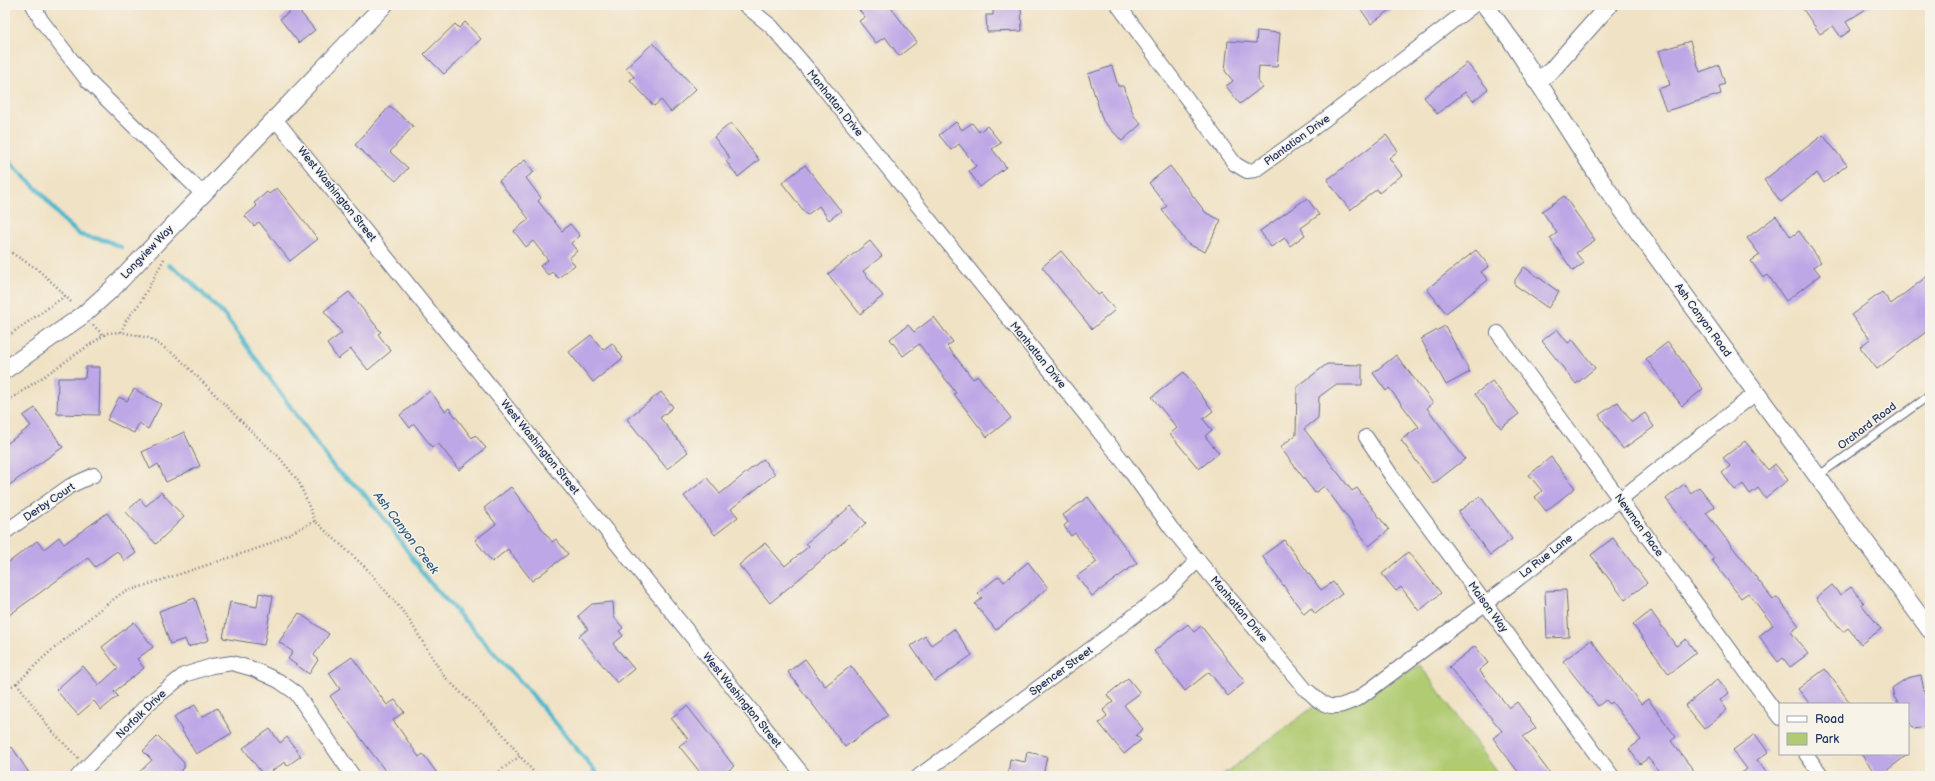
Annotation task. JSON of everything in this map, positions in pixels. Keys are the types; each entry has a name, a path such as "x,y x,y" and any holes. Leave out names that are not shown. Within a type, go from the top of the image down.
{"street":[{"path":"33,5 41,20 87,80 203,194"},
{"name":"Longview Way","path":"5,370 83,315 113,288 384,5"},
{"name":"Manhattan Drive","path":"745,5 772,27 814,76 1126,465 1171,528 1306,690 1320,702 1329,706"},
{"name":"Plantation Drive","path":"1118,5 1235,164 1247,171 1255,170 1315,127 1474,5"},
{"name":"Ash Canyon Road","path":"1485,5 1511,40 1604,185 1930,630"},
{"path":"1536,81 1550,72 1609,5"},
{"name":"West Washington Street","path":"275,118 804,776"},
{"name":"Newman Place","path":"1498,333 1779,717"},
{"name":"La Rue Lane","path":"1329,706 1341,707 1359,698 1485,603 1756,393"},
{"name":"Maison Way","path":"1366,437 1393,478 1612,776"},
{"name":"Derby Court","path":"5,532 70,486 94,475"},
{"name":"Spencer Street","path":"919,776 1169,589 1198,560"},
{"name":"Norfolk Drive","path":"83,771 149,703 184,675 212,666 232,663 254,669 279,681 296,693 353,776"},
{"path":"1807,755 1822,776"}],"lane":[{"name":"Orchard Road","path":"1818,476 1930,395"}],"path":[{"path":"5,249 36,268 71,302"},
{"path":"121,332 127,319 140,303 165,257"},
{"path":"5,338 65,296"},
{"path":"93,325 103,336"},
{"path":"5,402 107,333 121,332 149,338 177,356 251,432 279,457 299,482 315,521 366,568 406,615 444,676 502,733 537,776"},
{"path":"5,690 17,683 44,657 99,610 122,593 265,546 315,521"},
{"path":"17,683 49,728 83,771"},
{"path":"493,776 520,756"}],"green space":[{"path":"1420,665 1500,776 1221,776 1320,702 1359,698"}],"building":[{"path":"855,5 889,5 917,42 899,56 885,37 876,43 859,21 865,17"},
{"path":"993,5 1021,6 1022,31 987,32 986,15 993,15"},
{"path":"1358,5 1397,5 1371,24"},
{"path":"1810,5 1872,5 1846,22 1851,30 1841,37 1833,26 1820,34 1803,9"},
{"path":"296,7 315,30 299,43 280,19"},
{"path":"465,22 481,39 444,74 424,54 455,24 459,28"},
{"path":"1257,31 1280,33 1277,67 1259,66 1258,81 1262,87 1240,104 1226,86 1233,81 1225,71 1228,41 1256,43"},
{"path":"1690,41 1700,72 1719,65 1725,84 1719,86 1721,94 1666,111 1658,89 1670,85 1659,51"},
{"path":"653,43 696,89 671,112 661,100 654,106 630,80 634,77 626,68"},
{"path":"1467,63 1488,89 1473,101 1465,92 1437,114 1424,97"},
{"path":"1112,66 1118,86 1123,86 1134,116 1141,124 1122,141 1103,121 1088,74"},
{"path":"390,106 413,126 390,152 408,168 396,181 355,145"},
{"path":"956,122 962,130 972,123 979,132 987,126 1001,143 992,149 1006,167 980,187 969,171 976,166 959,144 951,150 939,135"},
{"path":"731,123 759,160 738,177 726,161 730,158 714,137"},
{"path":"1386,135 1398,151 1389,158 1402,175 1379,193 1377,189 1350,210 1327,180"},
{"path":"1823,135 1847,165 1824,183 1817,173 1781,202 1764,180"},
{"path":"525,160 534,172 526,178 541,198 538,201 562,231 570,224 580,236 571,243 577,251 569,258 575,265 558,278 552,272 548,275 540,266 548,260 533,241 526,247 514,231 529,219 499,181"},
{"path":"805,165 841,211 829,220 819,206 807,215 782,183"},
{"path":"1170,166 1206,213 1221,220 1205,252 1188,244 1162,210 1167,206 1149,183"},
{"path":"277,188 318,239 290,261 259,222 254,226 245,216 257,206 254,203 267,192 269,194"},
{"path":"1564,196 1595,240 1576,253 1584,263 1573,271 1550,238 1557,233 1542,211"},
{"path":"1307,198 1319,215 1301,228 1305,235 1290,246 1285,238 1271,247 1260,231"},
{"path":"1776,216 1791,237 1799,231 1821,262 1814,267 1820,275 1786,301 1768,275 1763,278 1751,261 1760,255 1747,238"},
{"path":"870,241 882,256 863,271 883,296 860,314 828,274"},
{"path":"1476,250 1489,266 1481,272 1488,280 1446,313 1427,289"},
{"path":"1061,251 1098,295 1101,293 1115,310 1092,329 1042,267"},
{"path":"1524,267 1559,292 1548,308 1515,285 1515,280"},
{"path":"1930,274 1930,329 1877,369 1860,347 1870,339 1851,315 1882,292 1891,304"},
{"path":"349,292 381,332 378,334 391,351 368,370 351,349 338,359 327,344 342,333 324,311"},
{"path":"934,317 953,342 947,346 973,379 978,376 1011,418 987,437 954,394 956,393 919,344 903,356 890,339 908,325 914,332"},
{"path":"1445,326 1470,372 1446,385 1421,339"},
{"path":"1557,329 1568,343 1573,340 1595,368 1576,384 1542,341"},
{"path":"591,335 603,350 612,343 623,358 593,382 569,352"},
{"path":"1668,342 1703,389 1682,406 1646,359"},
{"path":"1396,355 1433,403 1427,408 1465,459 1433,484 1401,440 1419,427 1389,388 1386,391 1373,373"},
{"path":"1327,364 1362,365 1362,385 1335,385 1319,397 1318,418 1304,429 1352,491 1357,488 1389,530 1369,546 1324,486 1315,493 1280,447 1296,435 1297,387"},
{"path":"86,367 100,367 99,415 57,414 58,378 85,378"},
{"path":"1184,372 1213,411 1203,419 1212,430 1205,436 1219,453 1199,469 1170,434 1177,428 1152,397"},
{"path":"1492,381 1519,414 1501,428 1475,394"},
{"path":"134,389 161,404 148,429 139,423 134,433 107,420 119,397 127,401"},
{"path":"430,391 445,411 449,408 472,438 475,435 486,448 459,470 438,443 432,447 414,424 410,428 400,415"},
{"path":"661,392 673,407 660,418 688,452 667,469 627,419"},
{"path":"1618,402 1632,422 1645,413 1654,427 1623,449 1599,415"},
{"path":"35,408 63,447 5,488 5,445 31,426 23,416"},
{"path":"184,432 200,466 166,482 158,464 150,469 142,452"},
{"path":"1745,441 1768,470 1775,464 1788,480 1765,498 1758,488 1750,494 1743,484 1735,490 1722,473 1730,466 1723,458"},
{"path":"1551,457 1575,488 1546,511 1535,497 1542,491 1529,475"},
{"path":"763,459 775,474 731,509 738,517 715,535 684,496 707,478 720,494"},
{"path":"1684,484 1691,493 1699,487 1715,507 1706,513 1773,599 1777,597 1799,626 1791,632 1808,654 1790,667 1783,658 1778,662 1759,636 1773,625 1748,593 1741,598 1712,560 1714,558 1666,499"},
{"path":"511,487 552,542 556,539 568,554 532,581 508,549 492,562 475,540 496,524 484,508"},
{"path":"161,492 184,517 156,544 126,512 140,499 146,506"},
{"path":"1480,496 1512,539 1490,555 1458,512"},
{"path":"1088,497 1137,563 1092,596 1077,576 1097,562 1075,533 1071,536 1064,526 1068,522 1063,515"},
{"path":"851,506 866,523 770,603 739,565 765,543 785,566 809,546 806,543"},
{"path":"107,513 136,553 125,561 117,551 95,567 88,558 5,618 5,565 37,541 44,549 59,537 64,544"},
{"path":"1613,538 1647,583 1625,600 1591,555"},
{"path":"1284,540 1321,590 1333,582 1342,594 1315,614 1311,608 1304,614 1262,556"},
{"path":"1408,552 1441,593 1419,611 1401,587 1396,591 1382,574"},
{"path":"1028,562 1048,588 996,630 975,604 982,598 978,593 999,576 1004,582"},
{"path":"1832,585 1840,595 1851,587 1864,603 1862,605 1881,629 1861,644 1848,628 1843,632 1816,598"},
{"path":"1566,590 1569,637 1547,638 1545,591"},
{"path":"259,593 273,596 264,645 223,638 230,602 257,607"},
{"path":"195,598 209,640 188,647 185,639 170,644 159,611"},
{"path":"613,602 614,617 623,628 619,631 623,636 613,644 634,669 617,683 579,636 588,629 578,616 592,604"},
{"path":"1651,611 1676,646 1686,639 1696,653 1669,674 1633,625"},
{"path":"299,613 329,634 314,655 318,660 309,674 288,659 293,652 279,642"},
{"path":"134,622 153,647 137,659 144,668 114,692 118,696 101,710 94,701 78,715 56,690 83,666 99,685 118,668 102,647"},
{"path":"1188,624 1194,632 1201,626 1245,682 1228,696 1209,672 1185,691 1154,651"},
{"path":"954,629 972,655 935,681 911,646 925,636 931,645"},
{"path":"1591,640 1641,704 1648,699 1676,737 1671,741 1698,776 1663,776 1648,758 1640,764 1629,749 1641,740 1612,702 1610,704 1606,700 1598,706 1563,661"},
{"path":"1475,646 1488,663 1479,670 1509,708 1517,702 1536,728 1523,737 1552,776 1521,776 1493,738 1502,731 1449,667"},
{"path":"352,657 387,705 395,700 404,712 393,720 419,757 423,754 439,776 389,776 342,713 330,696 340,689 329,673"},
{"path":"805,659 825,686 851,666 888,715 845,747 788,672"},
{"path":"1825,669 1850,703 1809,703 1798,689"},
{"path":"1921,675 1927,706 1930,705 1930,726 1914,729 1909,722 1909,703 1898,703 1894,697 1892,688 1907,678"},
{"path":"1128,678 1140,693 1124,705 1143,729 1136,735 1141,740 1124,754 1099,723 1107,716 1103,710 1113,702 1107,695"},
{"path":"1718,679 1729,693 1720,700 1727,710 1704,729 1685,706"},
{"path":"195,705 202,717 217,708 232,733 196,754 174,717"},
{"path":"687,706 734,766 721,776 703,776 679,746 688,739 671,718"},
{"path":"270,729 280,743 287,737 301,756 287,766 285,762 264,776 243,748"},
{"path":"1755,734 1768,752 1757,760 1769,776 1738,776 1747,769 1733,750"},
{"path":"158,736 184,763 184,768 175,776 135,776 152,760 143,751"},
{"path":"12,747 31,776 5,776 5,752"},
{"path":"1027,752 1047,756 1043,776 1034,774 1033,776 1008,776 1010,759 1025,762"},
{"path":"1862,755 1907,755 1880,776 1877,776"}],"waterway":[{"name":"Ash Canyon Creek","path":"5,158 43,195 64,221 80,235 108,241 121,247"},
{"name":"Ash Canyon Creek","path":"169,265 185,276 226,317 335,469 360,489 390,526 426,578 529,691 599,776"}]}
